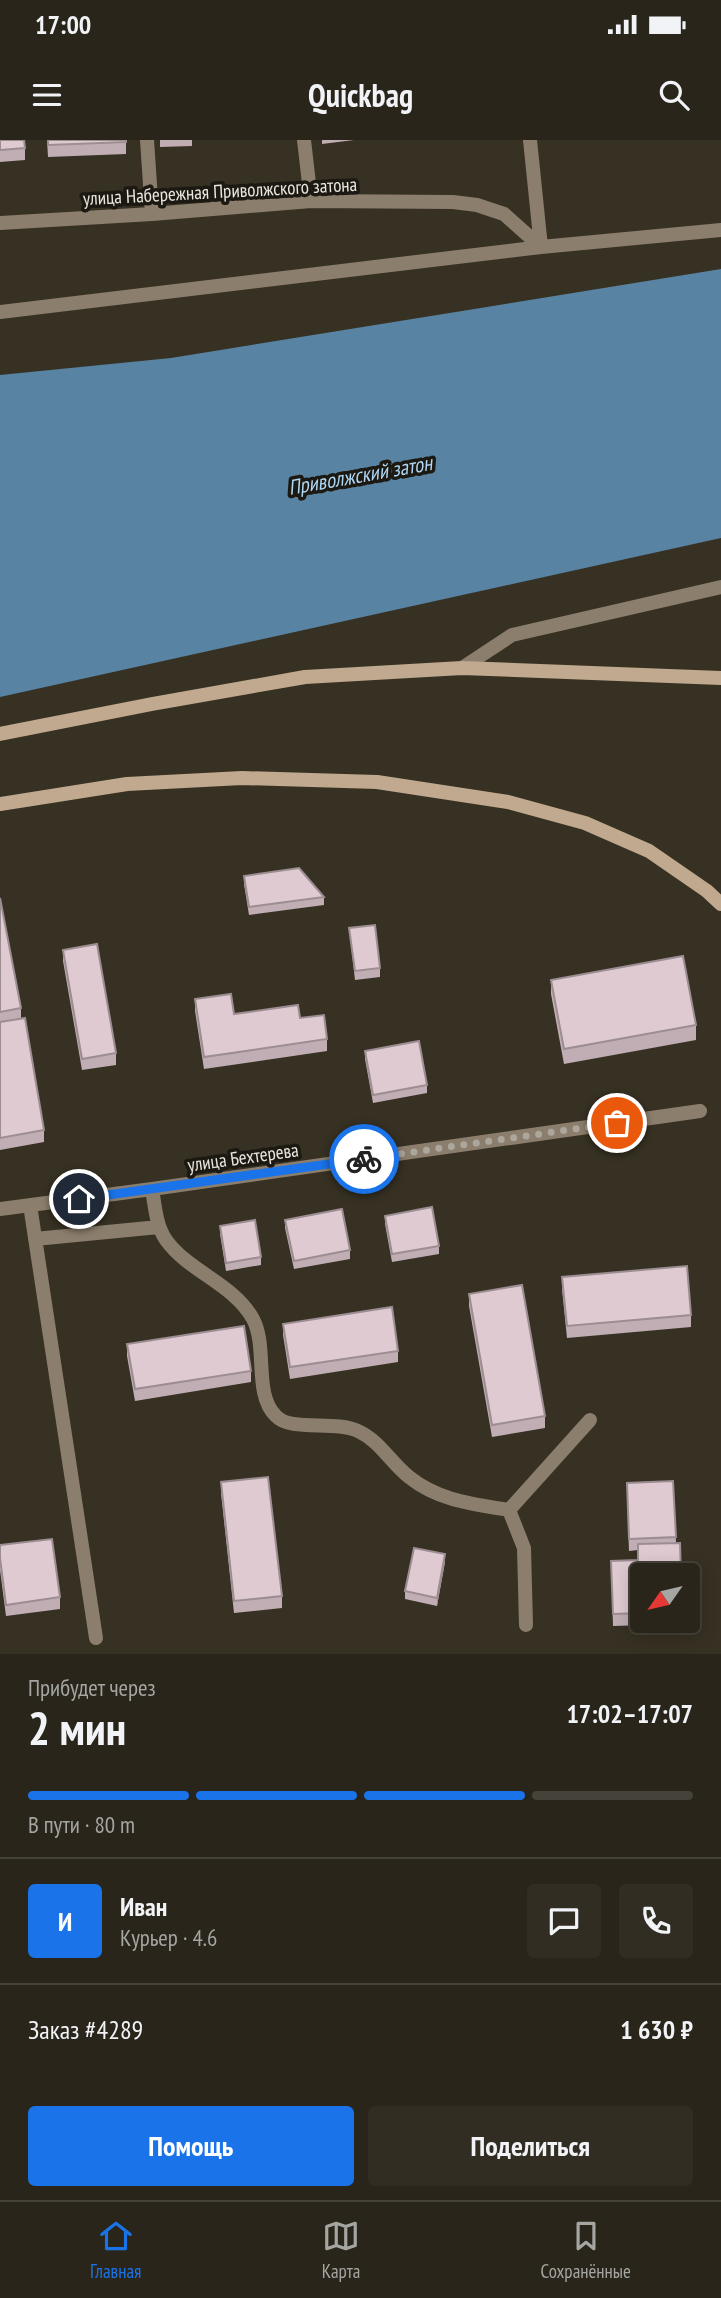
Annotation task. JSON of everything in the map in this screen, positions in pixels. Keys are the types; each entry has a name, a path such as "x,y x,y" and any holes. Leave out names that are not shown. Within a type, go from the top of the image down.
{"main road":[{"path":"0,734 305,677 462,668 721,678"},
{"path":"0,804 127,784 242,778 377,782 508,802 585,822 649,850 714,894 721,904"}],"street":[{"path":"147,140 152,214"},
{"path":"304,140 311,201"},
{"path":"530,140 541,247"},
{"name":"улица Набережная Приволжского затона","path":"0,223 311,201 429,202 477,205 504,214 541,247"},
{"path":"0,312 541,247 721,230"},
{"path":"462,668 512,635 721,587"},
{"name":"улица Бехтерева","path":"0,1209 699,1111"},
{"path":"152,1189 159,1227 166,1240 178,1253 232,1295 252,1317 258,1329 266,1402 277,1419 287,1423 331,1424 357,1430 376,1442 408,1477 434,1493 450,1500 509,1510"},
{"path":"30,1205 96,1637"},
{"path":"35,1239 159,1227"},
{"path":"509,1510 590,1420"},
{"path":"509,1510 524,1548 526,1625"}],"water":[{"name":"Приволжский затон","path":"721,269 721,538 0,697 0,375 171,358"}],"building":[{"path":"0,140 24,140 25,148 0,150"},
{"path":"48,140 126,140 126,142 48,145"},
{"path":"299,868 324,897 249,907 244,876"},
{"path":"0,898 21,1008 0,1012"},
{"path":"375,925 380,968 355,971 349,928"},
{"path":"97,944 116,1053 82,1059 63,950"},
{"path":"683,956 696,1025 564,1049 551,980"},
{"path":"231,994 234,1014 298,1005 300,1018 324,1015 327,1039 204,1057 195,999"},
{"path":"25,1018 44,1130 0,1138 0,1022"},
{"path":"419,1041 427,1085 373,1095 365,1051"},
{"path":"432,1207 439,1246 392,1254 385,1216"},
{"path":"342,1209 350,1250 294,1261 285,1220"},
{"path":"255,1220 261,1257 226,1263 220,1226"},
{"path":"687,1266 691,1315 567,1326 562,1277"},
{"path":"522,1285 545,1416 492,1425 469,1294"},
{"path":"392,1307 398,1351 290,1367 283,1324"},
{"path":"244,1326 251,1371 135,1389 127,1344"},
{"path":"268,1477 282,1596 234,1601 221,1482"},
{"path":"673,1481 676,1537 629,1539 627,1483"},
{"path":"52,1539 60,1597 6,1605 0,1545"},
{"path":"680,1543 681,1563 630,1563 630,1613 613,1614 611,1561 638,1560 638,1544"},
{"path":"414,1548 445,1554 437,1598 405,1591"}],"way so far":[{"path":"364,1159 617,1123"}],"route":[{"path":"79,1199 364,1159"}]}
